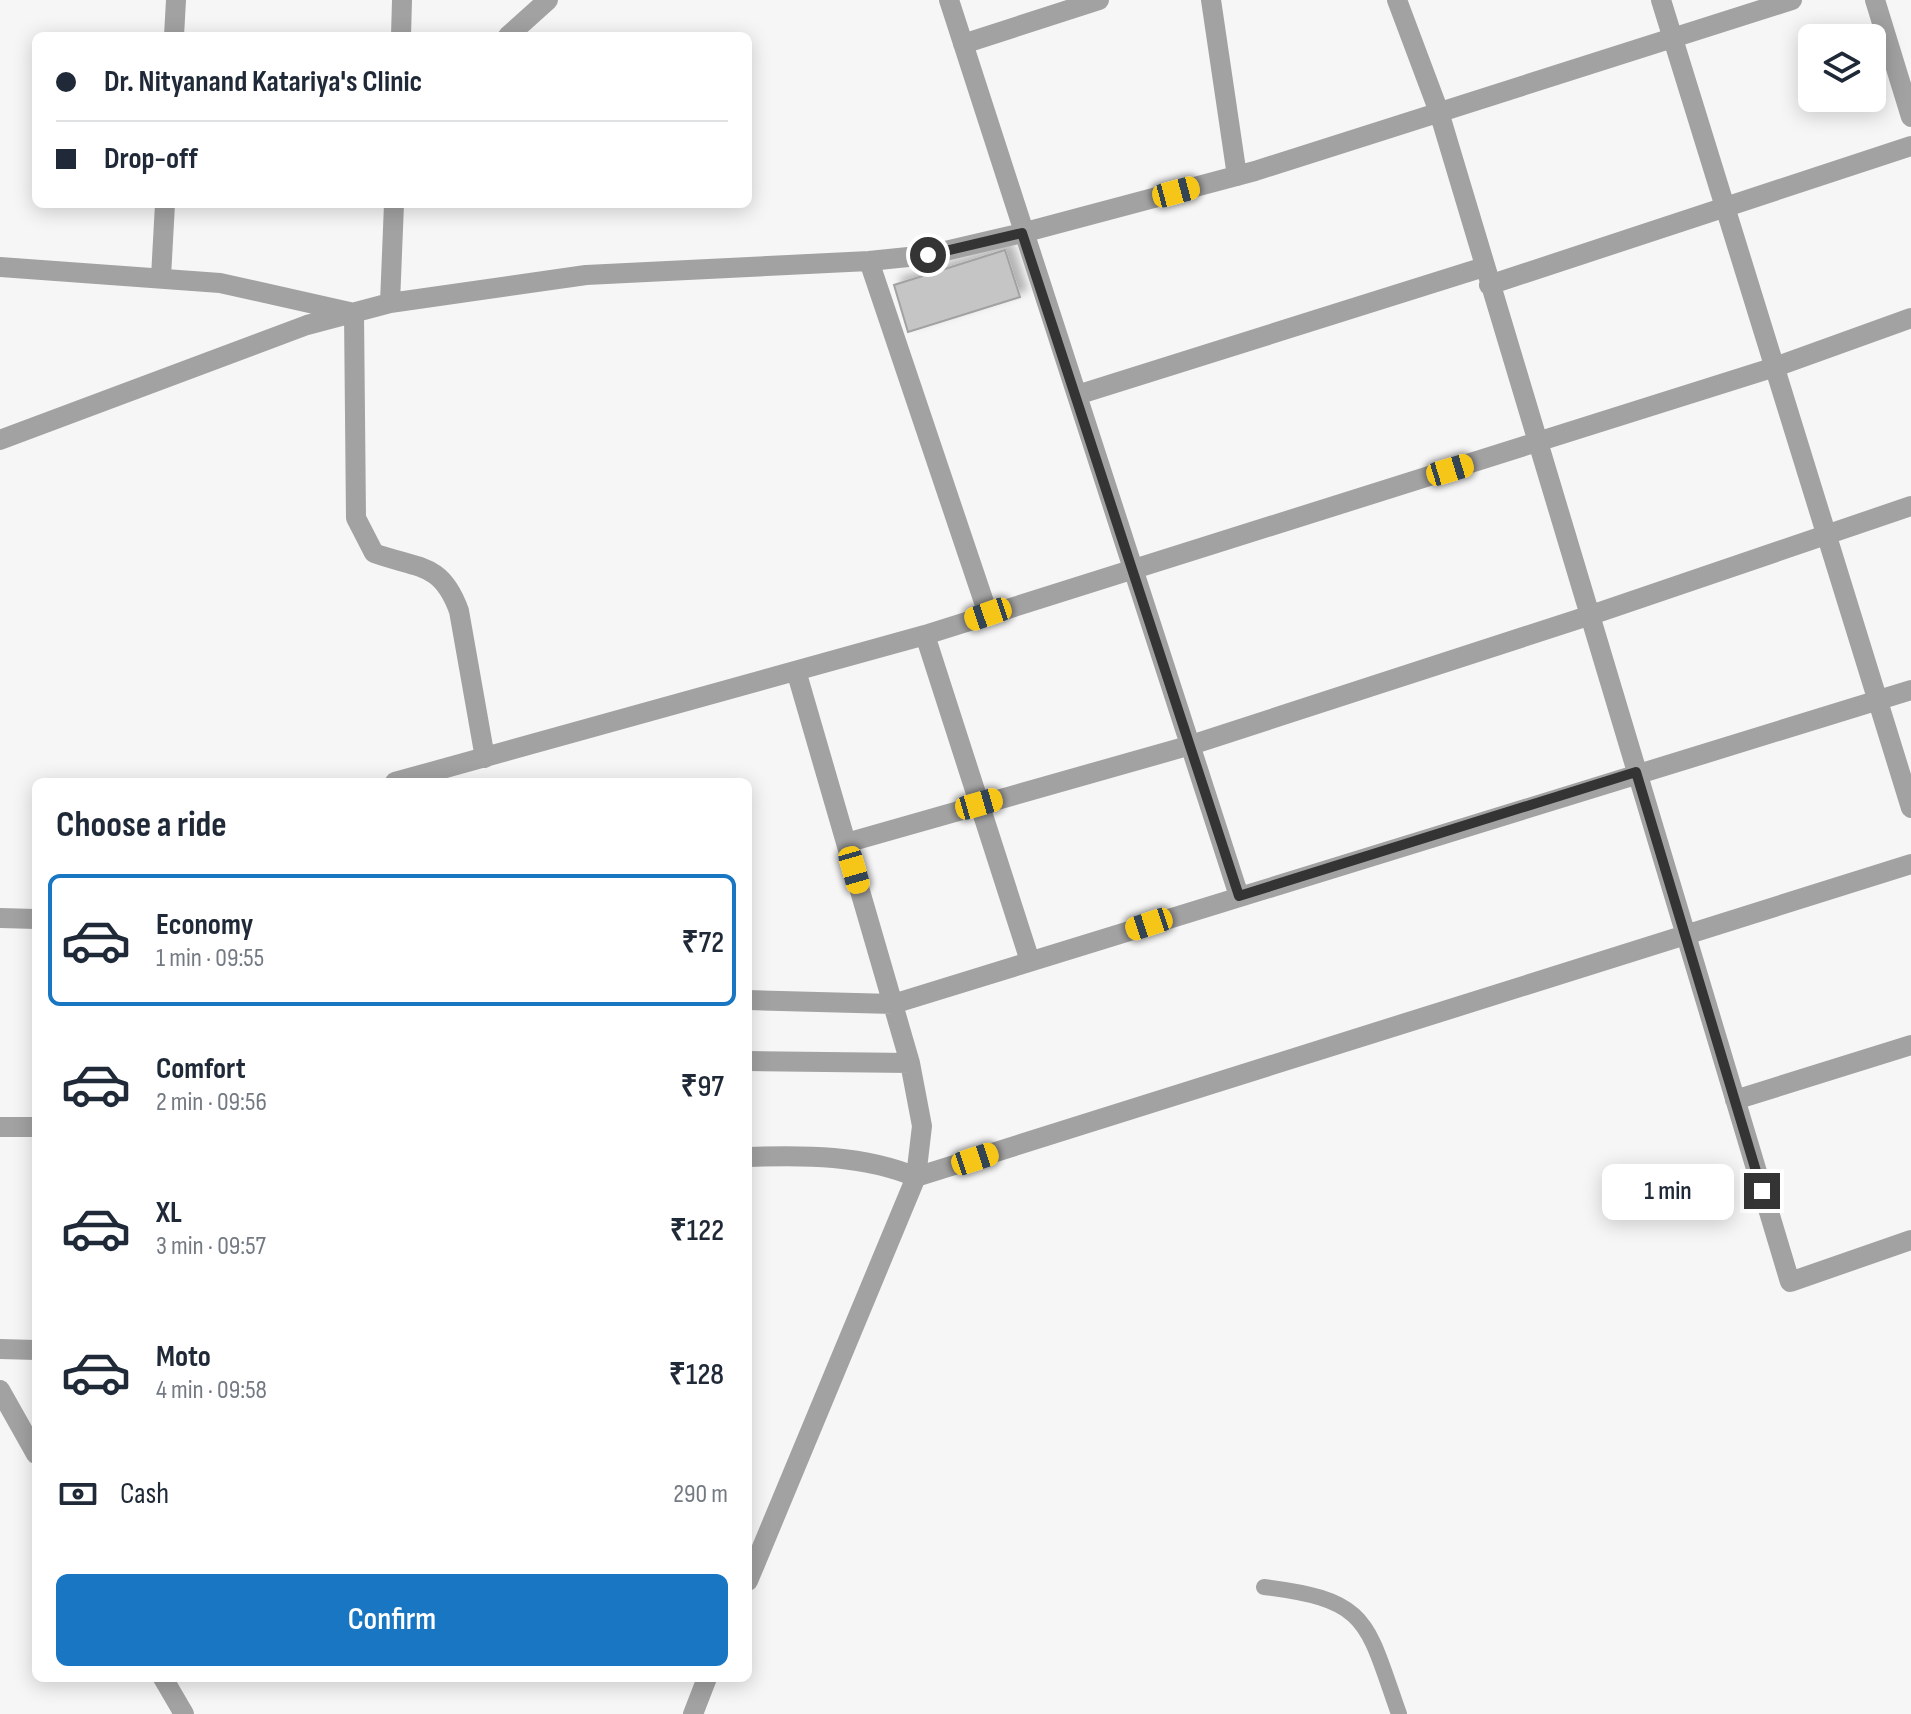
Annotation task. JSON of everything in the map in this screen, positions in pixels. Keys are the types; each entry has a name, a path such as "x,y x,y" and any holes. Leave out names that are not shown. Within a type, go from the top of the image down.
{"street":[{"path":"174,32 176,0"},
{"path":"401,32 402,0"},
{"path":"512,32 548,0"},
{"path":"949,0 1239,896"},
{"path":"963,44 1099,0"},
{"path":"1211,0 1237,176"},
{"path":"1397,0 1439,112 1790,1282 1911,1240"},
{"path":"1661,0 1875,702 1911,808"},
{"path":"0,440 279,335 390,303 586,275 869,261 928,255 1022,233 1237,176 1792,0"},
{"path":"1875,0 1911,117"},
{"path":"1077,395 1722,206 1911,146"},
{"path":"161,277 165,208"},
{"path":"390,303 394,208"},
{"path":"869,261 988,614"},
{"path":"0,267 220,283 354,313"},
{"path":"354,313 356,518 374,553 423,566 444,578 452,591 485,758"},
{"path":"410,778 797,674 925,635 1537,444 1775,367 1911,318"},
{"path":"846,843 1191,745 1591,615 1911,506"},
{"path":"925,635 1030,961"},
{"path":"752,1571 916,1177 922,1126 910,1063 797,674"},
{"path":"752,1000 893,1004 1636,772 1911,690"},
{"path":"752,1157 852,1159 885,1164 916,1177 1911,864"},
{"path":"0,918 32,919"},
{"path":"1735,1100 1911,1045"},
{"path":"752,1061 910,1063"},
{"path":"0,1127 32,1127"},
{"path":"0,1349 32,1350"},
{"path":"0,1390 32,1447"},
{"path":"165,1682 184,1714"},
{"path":"693,1714 705,1682"}],"lane":[{"path":"1264,1587 1316,1593 1348,1607 1372,1639 1399,1714"}],"building":[{"path":"1005,250 1020,297 908,332 894,285"}],"route":[{"path":"928,255 1022,233 1239,896 1636,772 1762,1191"}]}
